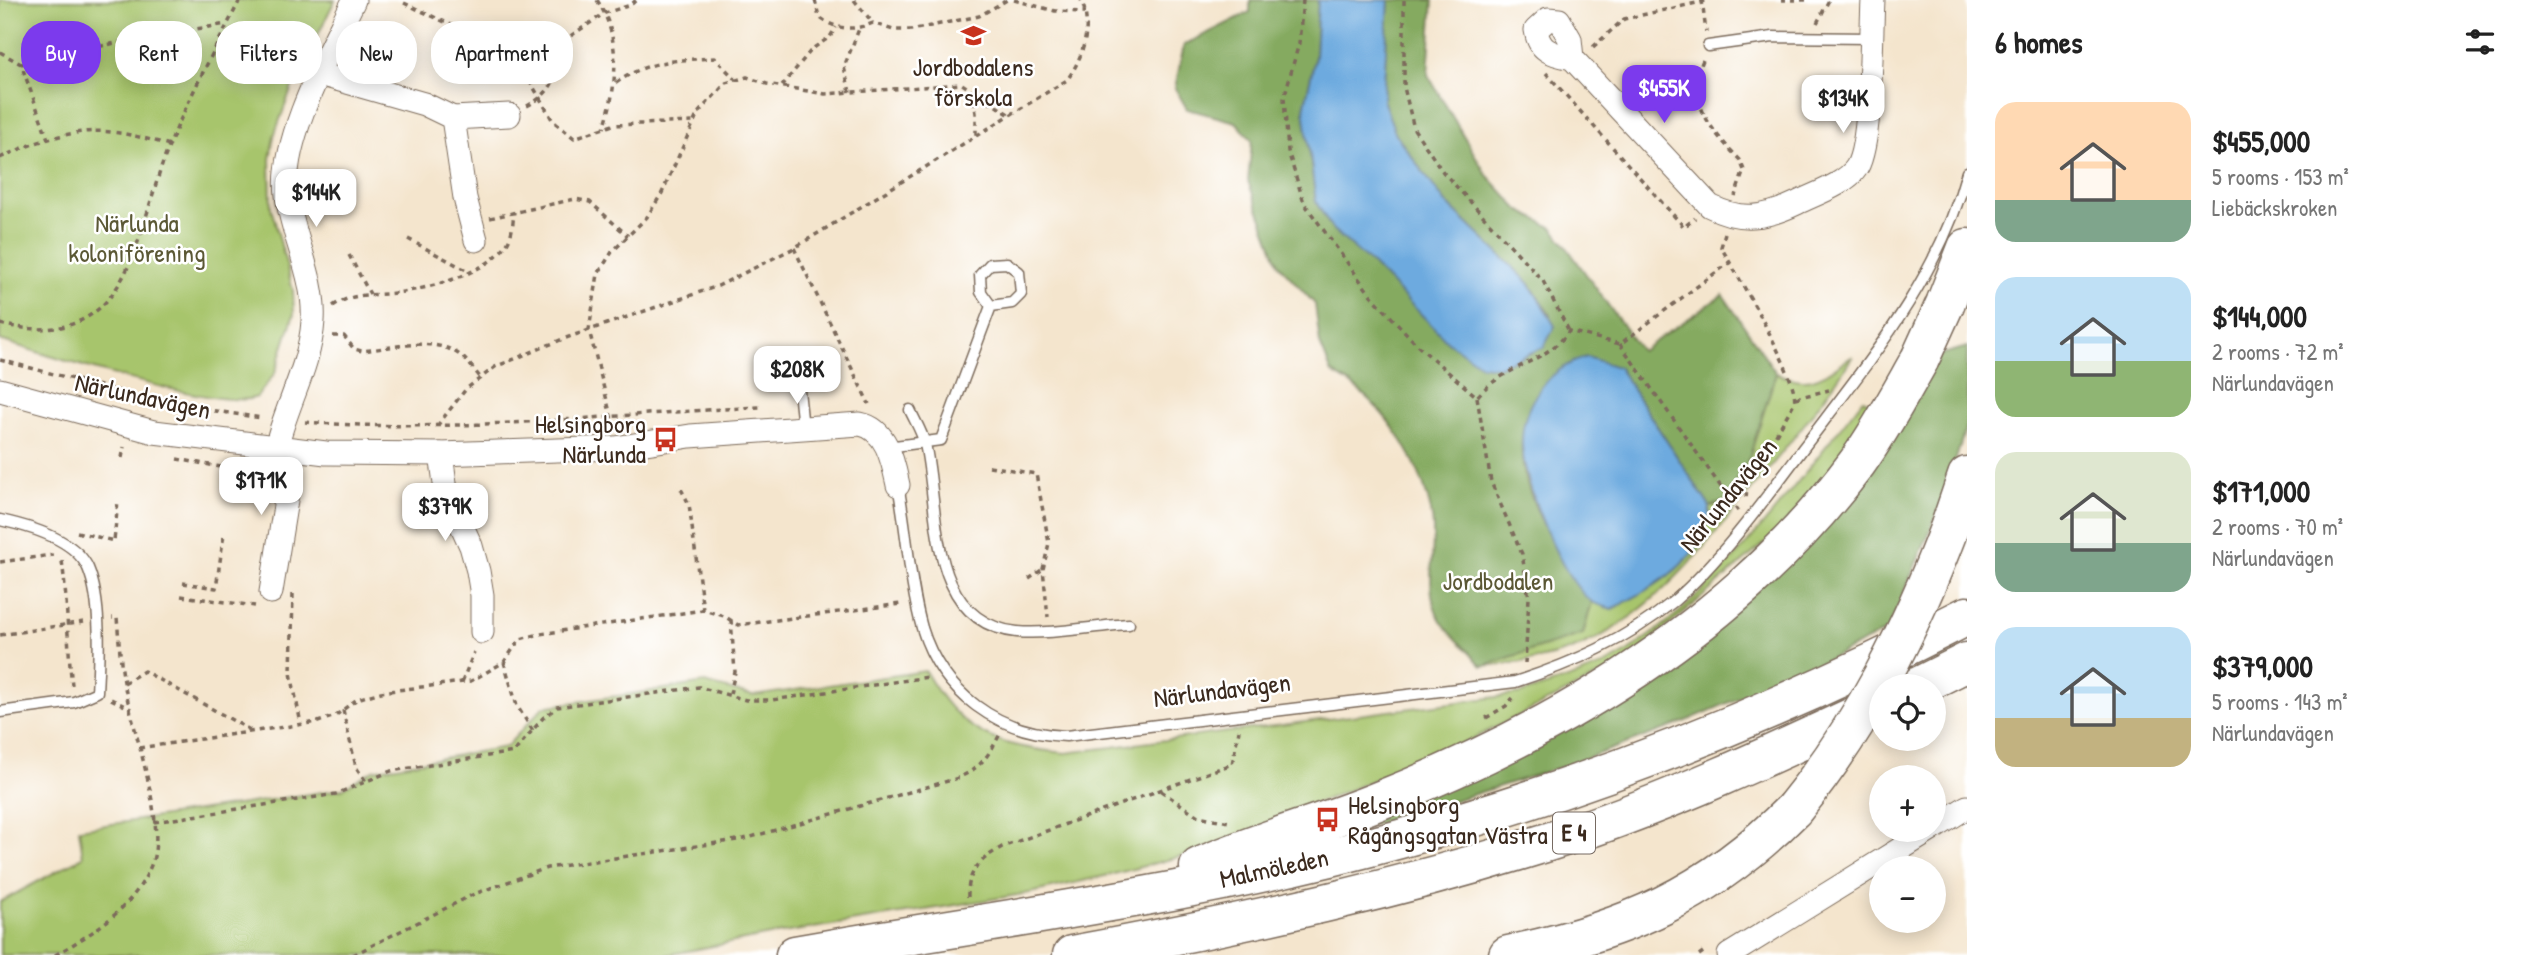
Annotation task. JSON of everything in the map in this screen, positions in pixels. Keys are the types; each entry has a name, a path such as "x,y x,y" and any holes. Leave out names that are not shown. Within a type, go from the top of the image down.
{"highway":[{"path":"1126,900 1232,852 1379,801 1450,770 1532,729 1632,673 1717,610 1756,575 1803,526 1857,463 1887,419 1920,359 1967,248"},
{"path":"1508,955 1556,945 1633,921 1674,901 1754,848 1794,808 1834,758 1888,670 1950,526 1967,476"},
{"name":"Malmöleden","path":"794,955 1126,900 1350,851 1510,807 1664,752 1845,675 1967,616"},
{"path":"1943,674 1967,662"},
{"name":"Malmöleden","path":"1072,955 1358,896 1574,833 1681,793 1869,709"}],"street":[{"path":"322,66 354,0"},
{"path":"1574,60 1720,211 1752,218 1776,213 1832,185 1856,167 1863,148 1867,117 1873,0"},
{"path":"322,75 424,104 453,118 509,115"},
{"path":"282,591 285,449 282,421 303,369 312,326 287,194 286,170 314,84"},
{"path":"453,118 473,231"},
{"name":"Närlundavägen","path":"0,390 154,432 285,449 441,454 615,447 690,436 869,426 877,431 887,447 898,485"},
{"path":"441,454 446,491 471,546 478,571 482,595 482,632"},
{"path":"1946,820 1967,807"},
{"path":"1729,955 1911,842"}],"lane":[{"path":"1709,46 1773,37 1871,38"},
{"name":"Närlundavägen","path":"898,485 927,639 946,674 974,705 1005,725 1048,735 1066,736 1519,680 1568,665 1634,630 1675,599 1745,522 1919,291 1950,228 1967,172"},
{"path":"1007,263 1020,272 1021,294 1012,303 991,306 981,292 980,275 990,264 1007,263"},
{"path":"887,447 941,440 991,306"},
{"path":"798,381 803,428"},
{"path":"910,410 925,442 941,556 956,594 972,615 991,625 1019,632 1129,624"},
{"path":"0,520 58,540 88,568 97,620 97,692 74,702 0,712"}],"path":[{"path":"229,21 240,0"},
{"path":"597,0 606,13 616,83 604,128"},
{"path":"573,35 606,13 631,5 636,0"},
{"path":"815,0 820,17 836,27 859,29 873,23"},
{"path":"854,0 873,23 893,30 911,30 979,16 1007,0"},
{"path":"1014,0 1055,11 1086,12"},
{"path":"437,426 466,389 480,377 520,356 718,286 794,248 1067,80 1080,62 1086,12 1081,0"},
{"path":"1303,0 1299,43 1284,98 1288,151 1304,204 1370,294 1418,346 1477,397 1491,482 1522,554 1530,598 1519,680 1513,698 1506,706 1475,724"},
{"path":"1404,0 1404,87 1414,129 1443,172 1543,281 1569,331 1620,344 1745,522"},
{"path":"1574,60 1624,19 1710,0"},
{"path":"1781,0 1805,0"},
{"path":"1811,36 1829,0"},
{"path":"1702,1 1709,46 1699,70 1697,85 1703,115 1741,160 1744,170 1720,211 1721,247 1777,348 1796,398"},
{"path":"404,3 443,21"},
{"path":"101,46 216,26"},
{"path":"782,86 812,49 830,37 836,27"},
{"path":"850,92 844,67 859,29"},
{"path":"0,324 26,330 57,330 83,320 109,300 128,273 170,145 216,47"},
{"path":"0,52 21,64"},
{"path":"616,83 636,68 669,61 715,58 735,79"},
{"path":"1622,112 1648,90 1682,85 1699,70"},
{"path":"1545,72 1684,227 1720,211"},
{"path":"615,447 614,418 589,330 598,274 612,252 647,217 662,193 694,122 726,83 747,77 825,94 962,84 1010,115"},
{"path":"28,84 48,139"},
{"path":"532,84 553,121 574,138 604,128 694,122"},
{"path":"509,115 541,99 553,84"},
{"path":"972,90 976,113 975,136"},
{"path":"0,158 48,139 109,131 170,145"},
{"path":"473,231 514,212 575,199 590,202 628,236"},
{"path":"312,326 345,298 358,293 398,293 470,272 495,259 511,236 514,212"},
{"path":"408,239 470,272"},
{"path":"794,248 865,390 872,413"},
{"path":"349,255 370,294"},
{"path":"1620,344 1730,262"},
{"path":"312,326 344,336 354,349 362,351 419,345 443,346 461,355 480,377"},
{"path":"1477,397 1487,385 1558,346 1569,331"},
{"path":"0,360 169,404 282,421 370,427 519,422"},
{"path":"1745,522 1747,485 1796,398 1825,389 1841,398"},
{"path":"122,458 124,447"},
{"path":"989,466 1036,474 1049,543 1042,569 1050,630"},
{"path":"681,489 689,504 703,610"},
{"path":"58,540 69,530 114,541 118,501"},
{"path":"183,583 216,587 224,534"},
{"path":"0,562 61,554 68,606 65,625 74,702"},
{"path":"1029,579 1042,569"},
{"path":"181,596 269,607 282,591"},
{"path":"282,591 291,673 301,724"},
{"path":"139,748 318,722 343,710 357,699 380,692 471,681 504,662 520,639 540,634 703,610 738,625 918,602"},
{"path":"55,955 95,932 133,896 153,859 155,822 124,683 117,618"},
{"path":"0,635 97,620"},
{"path":"730,694 735,673 731,621"},
{"path":"462,682 482,632"},
{"path":"504,662 517,706 533,731"},
{"path":"926,665 931,676"},
{"path":"124,683 144,671 252,732"},
{"path":"155,822 336,794 391,771 514,752 543,718 557,707 699,687 746,700 796,698 946,674"},
{"path":"97,692 131,709"},
{"path":"343,710 356,767 367,783"},
{"path":"968,902 971,873 983,858 1002,847 1233,764 1239,742 1239,716"},
{"path":"353,955 474,894 547,868 744,839 955,779 973,772 985,762 1005,725"},
{"path":"989,731 1007,741"},
{"path":"1161,791 1198,816 1234,822"}],"green space":[{"name":"Närlunda koloniförening","path":"0,0 335,0 322,26 322,21 216,21 216,84 293,84 274,136 270,159 271,207 293,290 294,314 275,373 257,397 238,399 172,389 0,340"},
{"name":"Jordbodalen","path":"1250,0 1318,0 1315,57 1304,109 1316,202 1332,229 1498,367 1544,347 1550,315 1529,283 1445,202 1396,135 1383,100 1389,0 1433,0 1428,75 1486,174 1519,210 1553,228 1641,351 1723,295 1776,373 1749,458 1726,501 1710,507 1618,367 1542,386 1531,405 1524,426 1523,461 1534,504 1544,526 1567,568 1592,602 1583,634 1482,666 1440,619 1431,590 1432,517 1427,496 1409,454 1383,415 1368,399 1351,384 1332,373 1320,344 1315,304 1279,265 1248,181 1252,140 1236,122 1187,109 1175,88 1184,45 1250,12"},
{"path":"1967,347 1967,423 1944,498 1888,630 1838,655 1677,725 1568,765 1388,821 1302,841 1644,678 1939,355"},
{"path":"1853,356 1802,427 1713,536 1678,575 1639,611 1594,640 1567,652 1482,666 1583,634 1592,602 1612,609 1676,569 1700,542 1710,507 1726,501 1749,458 1776,373 1789,378 1808,380 1825,374"},
{"path":"1863,399 1877,406 1807,507 1625,663 1470,740 1201,851 1030,893 770,935 667,955 0,955 0,902 83,857 79,829 342,789 373,770 506,747 543,707 705,683 753,696 925,671 953,710 983,733 1019,746 1066,753 1520,694 1600,667 1659,629 1692,600 1753,536"}],"water":[{"path":"1318,0 1389,0 1383,100 1396,135 1445,202 1529,283 1555,326 1544,347 1498,367 1481,365 1448,342 1374,266 1332,229 1316,202 1304,109 1315,57"},
{"path":"1587,357 1618,367 1710,507 1700,542 1689,557 1676,570 1644,592 1612,609 1592,602 1580,590 1556,552 1536,504 1522,443 1527,414 1540,389 1561,369"}],"place":[{"name":"Jordbodalens förskola","path":"973,35"},
{"name":"Helsingborg Närlunda","path":"666,439"},
{"name":"Helsingborg Rågångsgatan Västra","path":"1328,820"}]}
